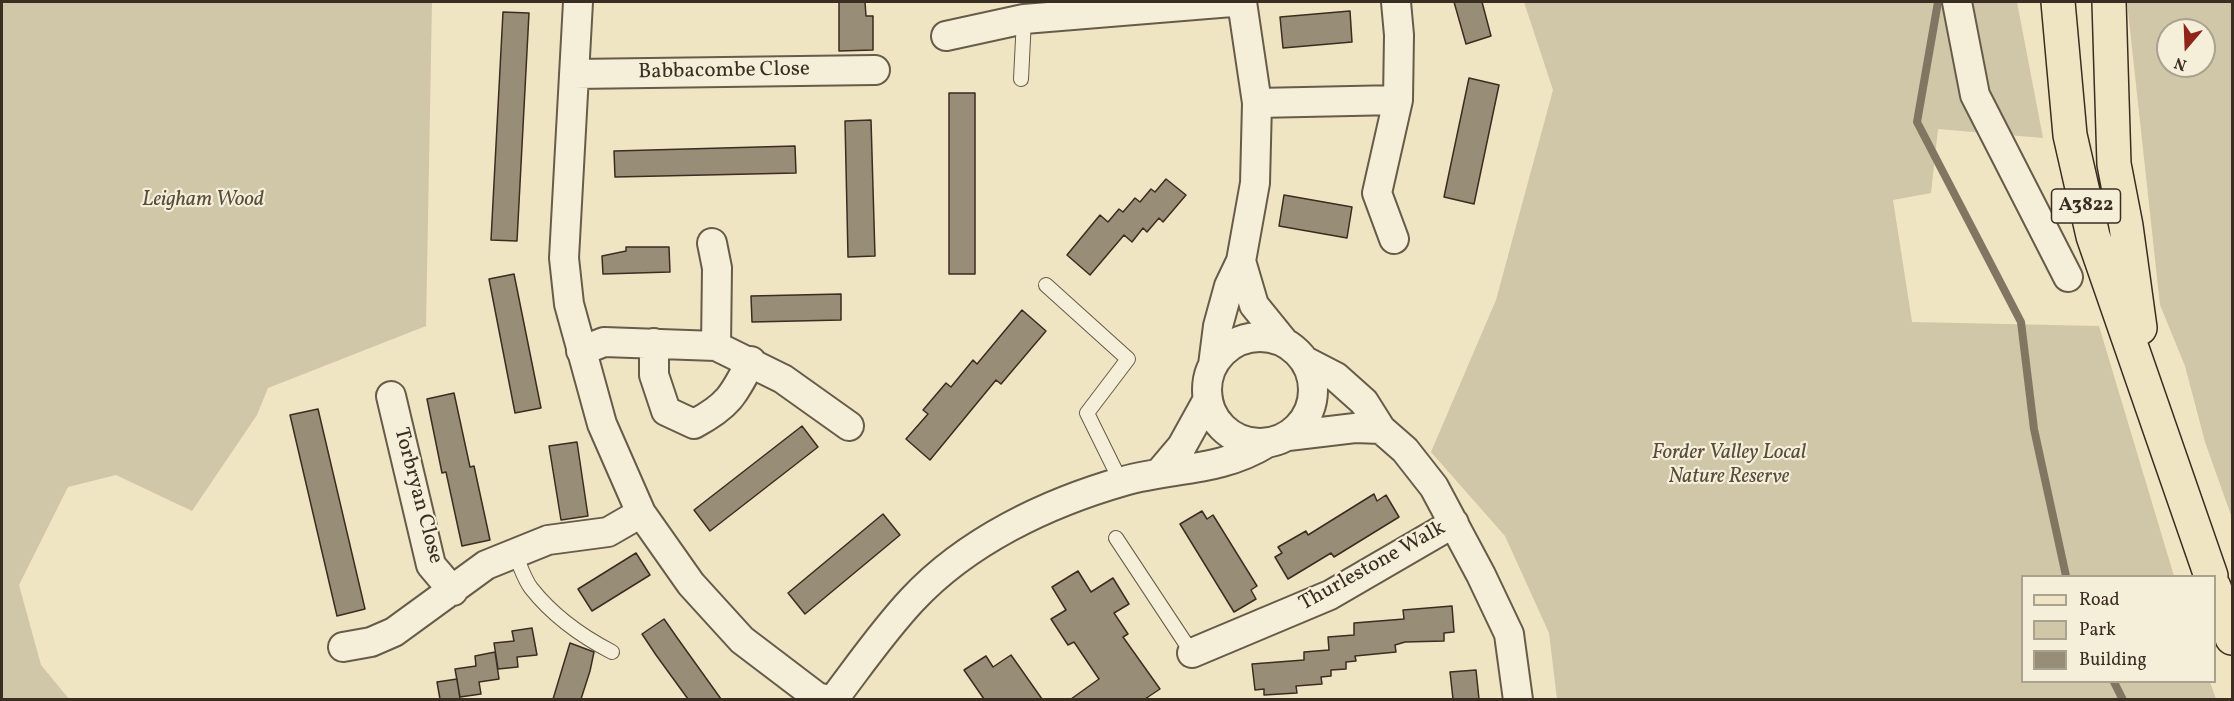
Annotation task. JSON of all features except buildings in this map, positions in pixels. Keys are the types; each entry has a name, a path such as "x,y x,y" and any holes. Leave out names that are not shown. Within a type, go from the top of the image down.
{"main road":[{"name":"A3822","path":"2058,2 2070,135 2093,236 2149,403 2211,575"},
{"name":"A3822","path":"2109,2 2114,164 2126,226 2149,403"},
{"path":"2216,593 2232,638"}],"street":[{"path":"578,2 564,258 569,304 602,424 641,513 691,584 742,640 817,697 831,699 913,599 948,567 993,537 1049,508 1121,482 1160,472 1195,470 1231,461 1278,440 1304,422 1313,402 1313,381 1305,361 1284,342 1254,305 1241,261"},
{"path":"946,36 1024,18 1232,2"},
{"path":"1242,2 1257,103 1255,183 1241,261 1224,306 1207,387 1208,399 1216,420 1233,436 1244,441 1278,440 1355,428 1381,429"},
{"path":"1394,239 1377,193 1398,100 1399,35 1396,2"},
{"path":"1957,2 1975,95 2068,277"},
{"name":"Babbacombe Close","path":"573,74 875,70"},
{"path":"1257,103 1398,100"},
{"path":"712,243 717,268 716,345"},
{"path":"1213,365 1220,355 1239,341 1261,337 1284,342"},
{"path":"581,351 604,342 716,345 783,379 849,426"},
{"path":"654,342 654,375 666,411 694,424 711,415 733,397 751,361"},
{"name":"Thurlestone Walk","path":"1305,361 1336,377 1364,402 1381,429 1405,450 1434,487 1509,634 1518,699"},
{"name":"Torbryan Close","path":"391,396 431,565 453,591"},
{"path":"1160,472 1182,446 1208,399"},
{"name":"Torbryan Close","path":"343,647 371,642 394,632 486,565 548,540 608,532 641,513"},
{"name":"Thurlestone Walk","path":"1192,652 1330,596 1454,523"}],"lane":[{"path":"1021,79 1024,18"},
{"path":"1046,285 1128,359 1087,413 1121,482"},
{"path":"1116,538 1192,652"},
{"path":"515,554 530,587 577,633 612,652"}],"green space":[{"name":"Leigham Wood","path":"2,2 432,2 426,326 268,388 257,415 192,511 116,475 68,487 19,585 41,665 69,699 2,699"},
{"name":"Forder Valley Local Nature Reserve","path":"1524,2 2017,2 2043,138 1938,129 1931,193 1893,200 1912,322 2099,326 2174,575 2021,575 2021,683 2210,683 2216,699 1557,699 1549,633 1505,536 1431,452 1496,300 1553,90"},
{"path":"2127,2 2232,2 2232,518 2205,442 2185,366 2160,305"}],"waterway":[{"path":"1938,2 1917,122 2021,322 2034,429 2066,575"},
{"path":"2114,683 2123,700"}]}
